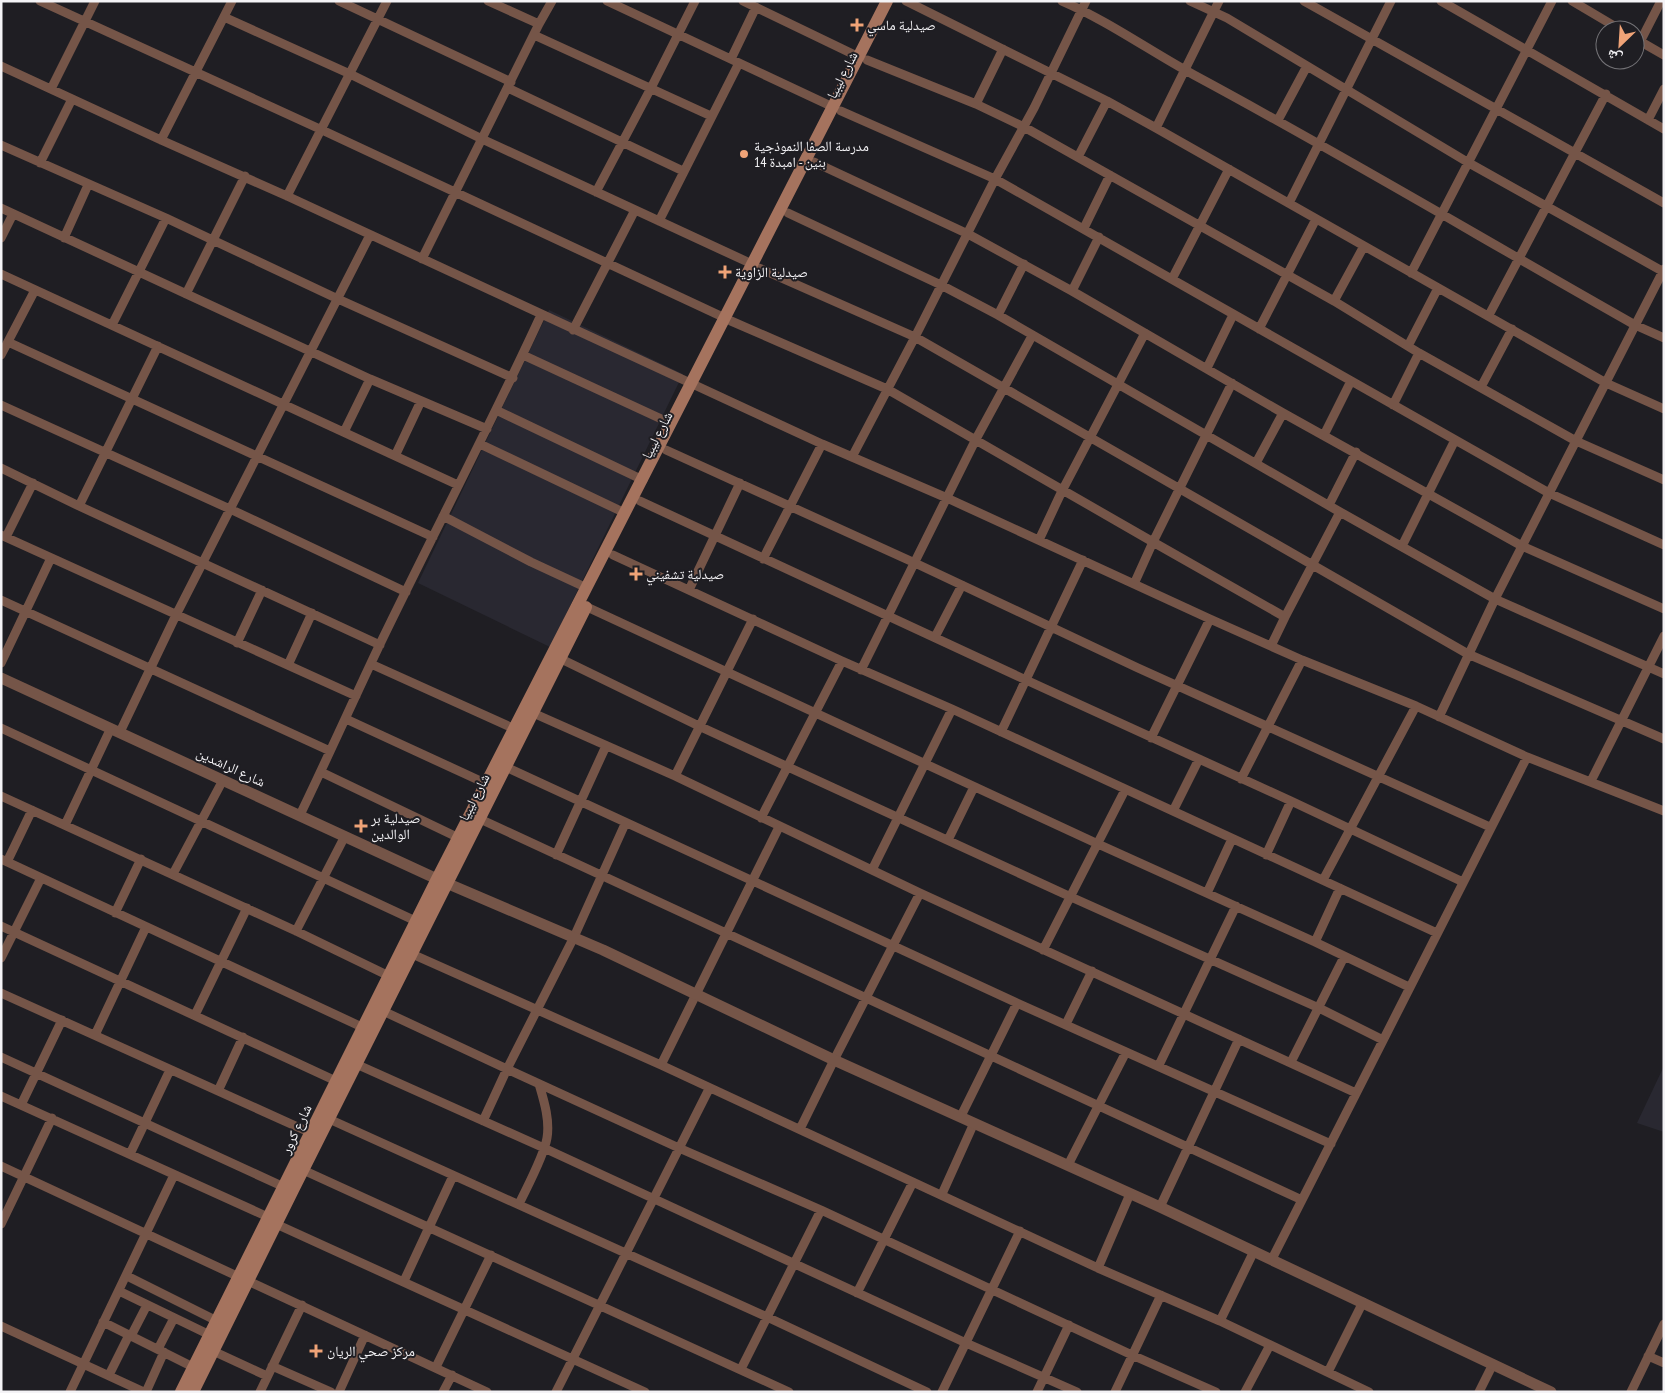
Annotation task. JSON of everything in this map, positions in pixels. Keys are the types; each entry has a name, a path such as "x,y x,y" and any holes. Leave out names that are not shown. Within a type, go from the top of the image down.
{"main road":[{"name":"شارع ليبيا","path":"863,58 887,1"},
{"name":"شارع ليبيا","path":"442,881 459,838 515,729 586,607 666,450 695,385 737,302 863,58 896,1"},
{"name":"شارع ليبيا","path":"756,266 788,213 808,167"},
{"name":"شارع ليبيا","path":"557,657 586,588 670,424 695,385"},
{"name":"شارع ليبيا","path":"442,881 480,819 506,768 533,713 537,694"},
{"name":"شارع كرور","path":"272,1221 284,1187 336,1081 389,976 421,924 442,881"},
{"name":"شارع كرور","path":"193,1392 221,1323 272,1221 303,1170 412,954 421,924"},
{"name":"شارع كرور","path":"181,1392 193,1367 213,1342"}],"street":[{"path":"40,1 196,71 728,320 888,389 1285,617"},
{"path":"51,89 95,1"},
{"path":"161,140 232,1"},
{"path":"338,1 684,171"},
{"path":"287,196 387,1"},
{"path":"488,1 539,24"},
{"path":"422,259 552,1"},
{"path":"608,1 837,109 995,179 1549,493 1664,545"},
{"path":"596,192 694,1"},
{"path":"744,1 863,58 976,104 1024,127 1334,301 1419,353 1576,441 1664,480"},
{"path":"906,1 1156,128 1606,383 1664,409"},
{"path":"1062,1 1084,5 1185,70 1278,120 1635,325 1664,338"},
{"path":"1190,1 1227,18 1469,163 1663,271 1495,599 1439,717"},
{"path":"1156,128 1219,1"},
{"path":"1304,1 1664,203"},
{"path":"1289,204 1391,1"},
{"path":"1441,1 1664,129"},
{"path":"1411,273 1552,1"},
{"path":"1572,1 1603,20"},
{"path":"1645,28 1661,1"},
{"path":"852,457 915,338 995,179 1024,127 1084,5"},
{"path":"659,221 711,116 756,7"},
{"path":"224,17 350,74 482,139 596,192 915,338 1468,654 1664,739"},
{"path":"534,35 711,116"},
{"path":"1645,44 1664,55"},
{"path":"976,104 1003,49"},
{"path":"1,66 161,140 245,176 822,444 947,498 1210,619 1302,660 1416,706 1527,757 1664,811"},
{"path":"1278,120 1308,66"},
{"path":"1648,120 1664,89"},
{"path":"1489,316 1606,94"},
{"path":"40,163 72,99"},
{"path":"1078,157 1107,102"},
{"path":"1,145 166,218 338,299 513,378"},
{"path":"808,167 968,234 1522,546 1664,609"},
{"path":"1172,279 1229,169"},
{"path":"1084,228 1110,175"},
{"path":"186,294 245,176"},
{"path":"64,238 88,185"},
{"path":"1,208 370,379 487,429"},
{"path":"573,330 635,210"},
{"path":"788,213 941,285 998,315 1495,599 1664,674"},
{"path":"1,238 13,214"},
{"path":"112,325 166,218"},
{"path":"1259,329 1288,276 1316,218"},
{"path":"65,825 90,771 151,668 176,615 370,235"},
{"path":"1072,291 1099,237"},
{"path":"1334,301 1364,246"},
{"path":"998,315 1024,264"},
{"path":"1,274 458,485"},
{"path":"1408,346 1438,288"},
{"path":"1,355 35,290"},
{"path":"300,815 380,645 458,485 513,378 541,315"},
{"path":"1207,368 1233,315"},
{"path":"1481,388 1512,329"},
{"path":"1039,540 1062,490 1145,333"},
{"path":"861,670 976,439 1032,336"},
{"path":"8,342 433,537"},
{"path":"79,506 158,346"},
{"path":"1393,405 1419,353"},
{"path":"523,356 670,424"},
{"path":"344,432 370,379"},
{"path":"1324,435 1351,381"},
{"path":"1134,584 1232,383"},
{"path":"395,456 422,401"},
{"path":"1,405 230,509 406,592"},
{"path":"496,410 643,480"},
{"path":"1256,463 1283,413"},
{"path":"1402,546 1456,440"},
{"path":"480,444 625,513"},
{"path":"764,558 822,444"},
{"path":"666,450 1490,827"},
{"path":"1329,505 1356,452"},
{"path":"1,468 380,645"},
{"path":"33,483 3,536 356,696"},
{"path":"689,590 740,483"},
{"path":"640,501 714,537 764,558 1463,882"},
{"path":"1271,646 1340,512"},
{"path":"443,516 531,562 586,588"},
{"path":"613,555 1437,933"},
{"path":"1,663 51,558"},
{"path":"1001,732 1083,560"},
{"path":"935,638 962,585"},
{"path":"237,643 262,590"},
{"path":"1,600 330,751"},
{"path":"586,607 1409,987"},
{"path":"288,665 312,613"},
{"path":"675,776 753,619"},
{"path":"1151,738 1210,619"},
{"path":"1591,781 1664,636"},
{"path":"557,657 701,727 1071,897 1319,1008 1383,1040"},
{"path":"1241,779 1302,660"},
{"path":"761,818 842,661"},
{"path":"371,664 515,729"},
{"name":"شارع الراشدين","path":"1,678 442,881 574,937 834,1060 1272,1259 1551,1392"},
{"path":"1322,880 1416,706"},
{"path":"872,870 952,709"},
{"path":"533,713 675,776 920,893 1356,1093"},
{"path":"346,719 487,784"},
{"path":"1,728 421,924"},
{"path":"556,855 606,746"},
{"path":"1272,1259 1527,757"},
{"path":"1173,811 1199,759"},
{"path":"506,768 625,824 754,880 1017,1003 1331,1144"},
{"path":"321,772 459,838"},
{"path":"173,874 223,780"},
{"path":"948,840 974,787"},
{"path":"1043,950 1125,790"},
{"path":"1,796 247,908 389,976"},
{"path":"1266,855 1291,801"},
{"path":"32,810 4,860 364,1028"},
{"path":"480,819 1302,1200"},
{"path":"483,1121 507,1069 574,937 625,824"},
{"path":"661,1065 779,827"},
{"path":"296,931 345,836"},
{"path":"1207,893 1232,839"},
{"path":"115,913 141,859"},
{"path":"1,958 40,878"},
{"path":"1315,942 1340,888"},
{"path":"800,1130 920,893"},
{"path":"1159,1066 1236,906"},
{"path":"195,1015 247,908"},
{"path":"1,926 336,1081"},
{"path":"95,1036 146,927"},
{"path":"412,954 661,1065 709,1089 942,1194 1098,1268 1161,1295 1369,1392"},
{"path":"1291,1062 1344,957"},
{"path":"1066,1024 1092,971"},
{"path":"1,993 311,1133"},
{"path":"960,1116 1017,1003"},
{"path":"383,1011 1216,1392"},
{"path":"21,1105 62,1020"},
{"path":"218,1091 243,1037"},
{"path":"1160,1207 1239,1039"},
{"path":"1068,1165 1126,1052"},
{"path":"1,1057 284,1187"},
{"path":"356,1064 544,1148 966,1344 1044,1376 1077,1392"},
{"path":"130,1154 170,1070"},
{"path":"519,1204 547,1137 545,1105 539,1084"},
{"path":"557,1391 599,1304 709,1089"},
{"path":"1,1096 645,1392"},
{"path":"1,1224 52,1118"},
{"path":"329,1119 767,1317 927,1392"},
{"path":"942,1194 974,1123"},
{"path":"1,1166 487,1392"},
{"path":"303,1170 789,1392"},
{"path":"70,1392 174,1175"},
{"path":"404,1281 454,1176"},
{"path":"857,1293 913,1182"},
{"path":"1098,1268 1130,1194"},
{"path":"741,1369 821,1210"},
{"path":"942,1392 1020,1231"},
{"path":"1220,1322 1254,1251"},
{"path":"436,1368 490,1255"},
{"path":"127,1276 221,1323"},
{"path":"109,1376 152,1288"},
{"path":"119,1291 172,1317 267,1376"},
{"path":"1115,1392 1161,1295"},
{"path":"1,1326 145,1392 178,1302"},
{"path":"1328,1372 1363,1302"},
{"path":"260,1392 302,1305"},
{"path":"103,1322 193,1367"},
{"path":"1631,1392 1664,1324"},
{"path":"1037,1392 1069,1325"},
{"path":"339,1392 365,1335"},
{"path":"1245,1392 1270,1345"},
{"path":"1648,1356 1664,1363"},
{"path":"1479,1392 1493,1364"},
{"path":"272,1366 331,1392"},
{"path":"443,1392 452,1375"}],"shaded area":[{"path":"549,310 683,374 550,647 418,583"},
{"path":"1664,1066 1664,1132 1637,1123"}],"place":[{"name":"صيدلية ماسي","path":"857,25"},
{"name":"مدرسة الصفا النموذجية بنين - امبدة 14","path":"744,154"},
{"name":"صيدلية الزاوية","path":"725,272"},
{"name":"صيدلية تشفيني","path":"636,574"},
{"name":"صيدلية بر الوالدين","path":"361,826"},
{"name":"مركز صحي الريان","path":"316,1351"}]}
